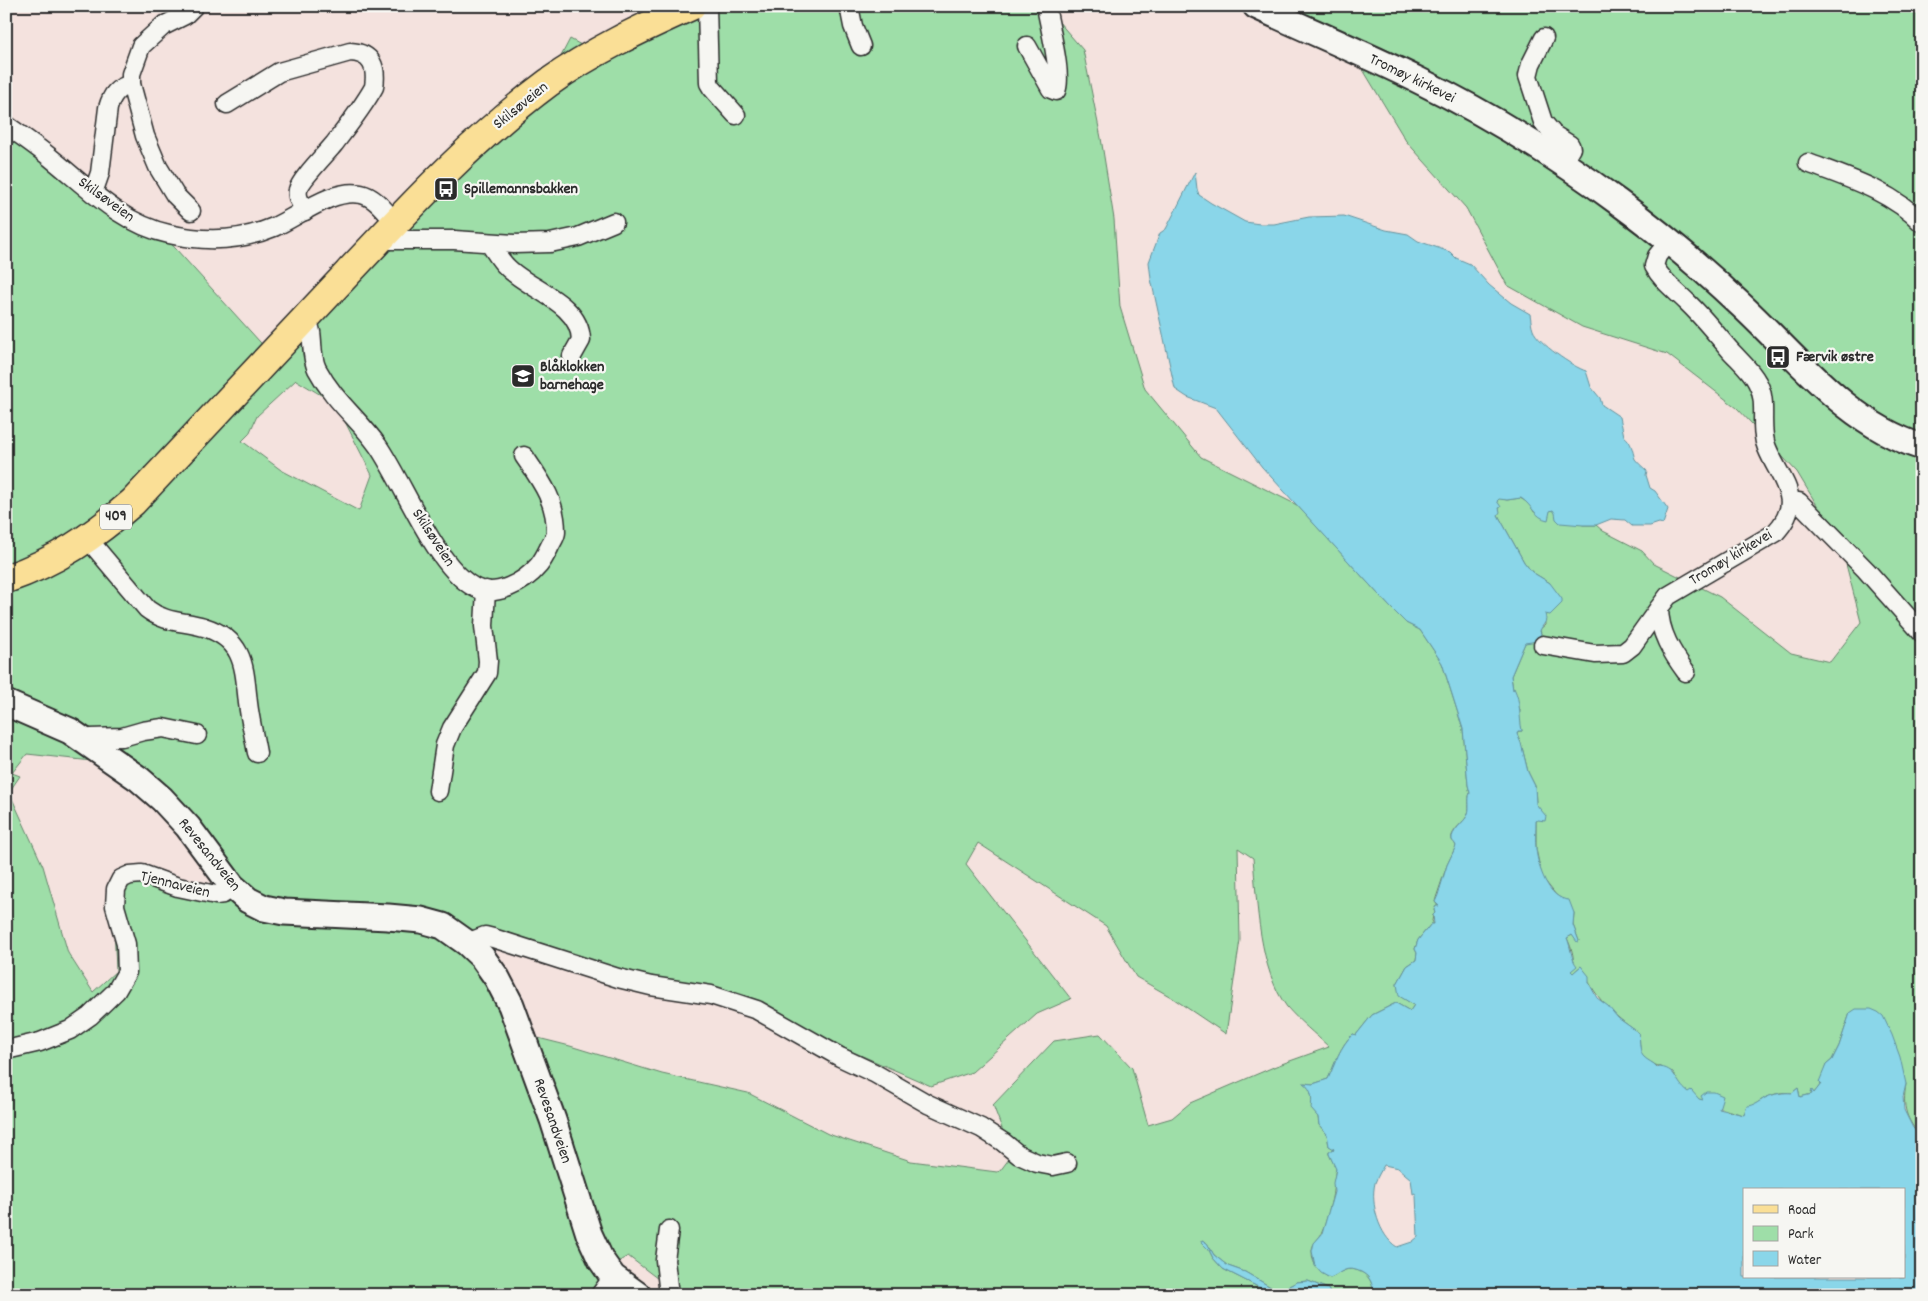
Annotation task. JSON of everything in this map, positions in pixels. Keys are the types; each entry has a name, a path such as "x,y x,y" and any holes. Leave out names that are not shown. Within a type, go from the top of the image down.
{"main road":[{"name":"Skilsøveien","path":"6,579 58,558 88,539 133,502 389,230 459,159 503,118 549,82 664,12 690,6"},
{"name":"Tromøy kirkevei","path":"1256,6 1419,80 1491,119 1562,163 1669,241 1742,306 1830,392 1861,417 1909,443 1922,447"},
{"name":"Revesandveien","path":"6,703 70,731 138,779 162,799 188,827 232,886 248,900 264,908 284,912 388,916 421,920 443,926 467,943 482,957 497,978 511,1005 552,1120 589,1234 601,1260 606,1286 638,1295"}],"street":[{"path":"191,211 175,195 158,167 145,136 131,84 131,74 142,46 163,26 185,15 194,6"},
{"path":"707,6 709,82 712,88 736,114"},
{"path":"849,6 853,26 861,46"},
{"path":"1027,46 1050,89 1056,91 1058,87 1057,68 1046,6"},
{"path":"1544,38 1531,64 1528,76 1543,122 1548,129 1570,145 1571,148 1562,163"},
{"path":"227,104 279,72 350,52 359,52 367,56 373,65 376,76 374,87 335,144 301,182 297,192 298,199 305,211"},
{"path":"93,193 100,173 111,97 121,87 131,84"},
{"name":"Skilsøveien","path":"6,125 50,157 124,217 150,229 198,239 250,235 274,227 335,196 350,193 363,194 374,200 389,230"},
{"path":"1808,163 1865,184 1900,205 1922,223"},
{"path":"389,230 389,240 454,240 490,243 550,242 578,237 614,222"},
{"path":"1669,241 1657,256 1654,266 1660,278 1689,303 1756,380 1763,400 1763,433 1765,443 1789,491 1791,502 1799,502 1866,570 1922,634"},
{"path":"490,243 506,266 520,278 548,295 578,323 581,340 572,356"},
{"name":"Skilsøveien","path":"306,317 311,330 312,354 316,366 330,391 377,445 433,541 448,563 459,577 474,588 486,590"},
{"path":"438,791 446,746 452,728 487,673 488,661 484,626 486,590 506,588 526,577 540,564 556,534 553,504 548,492 524,456"},
{"name":"Tromøy kirkevei","path":"1543,645 1595,654 1623,653 1632,646 1668,596 1775,533 1784,523 1791,502"},
{"path":"88,539 147,609 156,616 214,630 225,636 237,648 246,681 257,753"},
{"path":"1659,608 1662,630 1676,658 1686,672"},
{"path":"87,742 91,738 122,737 163,728 196,735"},
{"name":"Tjennaveien","path":"6,1050 40,1042 70,1030 90,1016 116,991 127,972 126,944 116,906 116,889 121,878 142,874 178,886 216,895 223,894 232,886"},
{"path":"467,943 485,936 618,978 651,986 711,995 743,1004 758,1010 840,1058 874,1072 928,1104 981,1128 1019,1155 1037,1163 1054,1166 1067,1163"},
{"path":"669,1295 665,1260 670,1230"}],"green space":[{"path":"700,6 1052,6 1058,21 1083,50 1101,138 1114,219 1120,307 1145,389 1201,457 1297,505 1391,608 1406,623 1420,630 1442,663 1463,729 1470,793 1468,813 1452,837 1456,846 1447,865 1436,898 1435,902 1439,907 1436,906 1434,910 1435,913 1432,921 1434,924 1431,924 1418,940 1415,949 1417,953 1416,960 1407,966 1397,984 1400,996 1414,1005 1410,1011 1396,1003 1372,1015 1356,1035 1353,1034 1348,1039 1338,1055 1328,1079 1313,1084 1304,1083 1310,1092 1312,1109 1318,1117 1319,1125 1327,1134 1329,1146 1334,1148 1333,1151 1329,1151 1329,1154 1336,1168 1333,1194 1327,1218 1321,1234 1312,1248 1313,1260 1319,1271 1330,1278 1348,1269 1362,1273 1370,1280 1376,1295 1331,1295 1328,1289 1308,1281 1297,1282 1281,1290 1274,1289 1245,1272 1228,1266 1214,1255 1207,1243 1202,1240 1201,1242 1223,1269 1274,1295 679,1295 628,1256 616,1263 602,1246 574,1162 544,1107 587,1237 630,1295 6,1295 6,123 97,197 166,238 269,352 505,108 548,81 570,39 583,46 624,40","holes":["296,380 336,404 372,475 359,511 281,470 242,441 249,434 257,416","27,754 92,761 165,809 218,876 219,885 135,873 112,881 116,971 93,992 68,953 43,866 9,792 20,776 12,773","978,843 1106,926 1136,977 1171,997 1226,1034 1240,940 1238,848 1253,858 1261,936 1270,974 1278,992 1287,1007 1329,1047 1276,1066 1190,1103 1172,1118 1148,1125 1132,1068 1100,1034 1054,1041 993,1105 1012,1155 1000,1171 911,1161 828,1134 748,1093 662,1074 530,1036 476,936 519,939 603,966 688,988 851,1051 931,1086 972,1072 1037,1014 1071,999 966,864"]},
{"path":"1255,6 1922,6 1922,1138 1906,1113 1906,1084 1850,1013 1839,1046 1832,1060 1826,1065 1821,1084 1814,1093 1812,1091 1812,1094 1800,1097 1798,1088 1792,1093 1778,1093 1765,1098 1744,1115 1704,1102 1689,1094 1683,1089 1673,1072 1643,1057 1640,1049 1639,1033 1612,1012 1598,996 1581,966 1573,973 1571,971 1573,954 1567,938 1572,935 1579,941 1573,925 1574,913 1542,877 1536,849 1536,821 1540,810 1536,804 1535,786 1528,772 1517,734 1518,731 1522,731 1519,719 1520,710 1513,690 1511,676 1525,643 1541,634 1540,629 1545,625 1544,613 1550,583 1532,572 1524,562 1498,515 1497,501 1499,498 1507,500 1520,498 1530,504 1534,512 1553,510 1583,525 1596,525 1603,531 1642,551 1654,564 1720,597 1791,653 1830,662 1861,622 1841,545 1797,472 1737,408 1667,354 1582,327 1507,285 1466,208 1406,141 1362,68 1289,21"}],"water":[{"path":"1195,172 1199,195 1245,222 1274,224 1309,217 1344,216 1386,230 1408,234 1418,241 1450,252 1456,258 1470,264 1489,285 1511,303 1530,314 1532,328 1536,335 1556,354 1586,371 1591,387 1600,398 1602,405 1620,417 1624,436 1630,444 1635,459 1647,471 1646,475 1650,488 1655,491 1668,509 1663,524 1632,526 1625,520 1611,519 1596,525 1560,523 1556,519 1553,510 1550,511 1548,520 1544,519 1521,498 1499,499 1497,501 1501,507 1499,508 1500,512 1498,515 1524,562 1532,572 1550,583 1562,599 1562,603 1550,615 1545,614 1546,621 1540,631 1541,634 1538,641 1525,643 1511,676 1513,690 1514,688 1518,699 1522,731 1518,731 1517,734 1528,772 1535,786 1536,804 1546,816 1545,821 1536,821 1536,846 1539,864 1545,881 1550,888 1555,894 1569,900 1574,913 1573,925 1579,941 1577,942 1572,935 1567,938 1573,960 1577,966 1571,971 1573,973 1581,966 1589,976 1589,983 1597,998 1608,1006 1618,1018 1639,1033 1642,1055 1657,1067 1664,1068 1672,1073 1688,1092 1691,1090 1699,1099 1703,1100 1701,1096 1706,1092 1714,1092 1723,1096 1719,1109 1744,1115 1747,1106 1773,1095 1792,1093 1798,1088 1800,1097 1812,1094 1812,1090 1814,1093 1821,1084 1819,1082 1826,1065 1832,1060 1839,1046 1850,1013 1856,1009 1871,1009 1883,1016 1900,1057 1906,1084 1903,1097 1904,1110 1913,1128 1922,1138 1922,1147 1916,1157 1922,1177 1922,1295 1377,1295 1368,1277 1362,1273 1348,1269 1330,1278 1321,1273 1315,1266 1312,1251 1314,1243 1322,1234 1334,1192 1333,1183 1336,1169 1329,1154 1329,1151 1334,1149 1329,1146 1327,1134 1319,1125 1318,1117 1311,1109 1312,1098 1310,1091 1303,1083 1313,1084 1328,1079 1338,1055 1348,1039 1353,1034 1356,1035 1372,1015 1396,1003 1410,1011 1414,1005 1399,996 1397,984 1407,966 1416,960 1417,953 1415,949 1418,940 1431,924 1434,924 1434,910 1436,906 1439,906 1435,902 1447,865 1456,846 1452,837 1468,813 1470,793 1463,729 1442,663 1420,630 1406,623 1391,608 1262,467 1216,408 1187,397 1175,389 1149,262 1160,233 1166,229","holes":["1384,1165 1398,1168 1411,1179 1413,1194 1415,1193 1416,1196 1418,1237 1412,1242 1397,1247 1385,1235 1377,1218 1374,1191 1375,1183"]},
{"path":"1202,1240 1207,1243 1214,1255 1228,1266 1245,1272 1274,1289 1281,1290 1297,1282 1308,1281 1328,1289 1331,1295 1274,1295 1223,1269 1201,1242"}],"place":[{"name":"Spillemannsbakken","path":"446,189"},
{"name":"Færvik østre","path":"1778,357"},
{"name":"Blåklokken barnehage","path":"523,376"}]}
